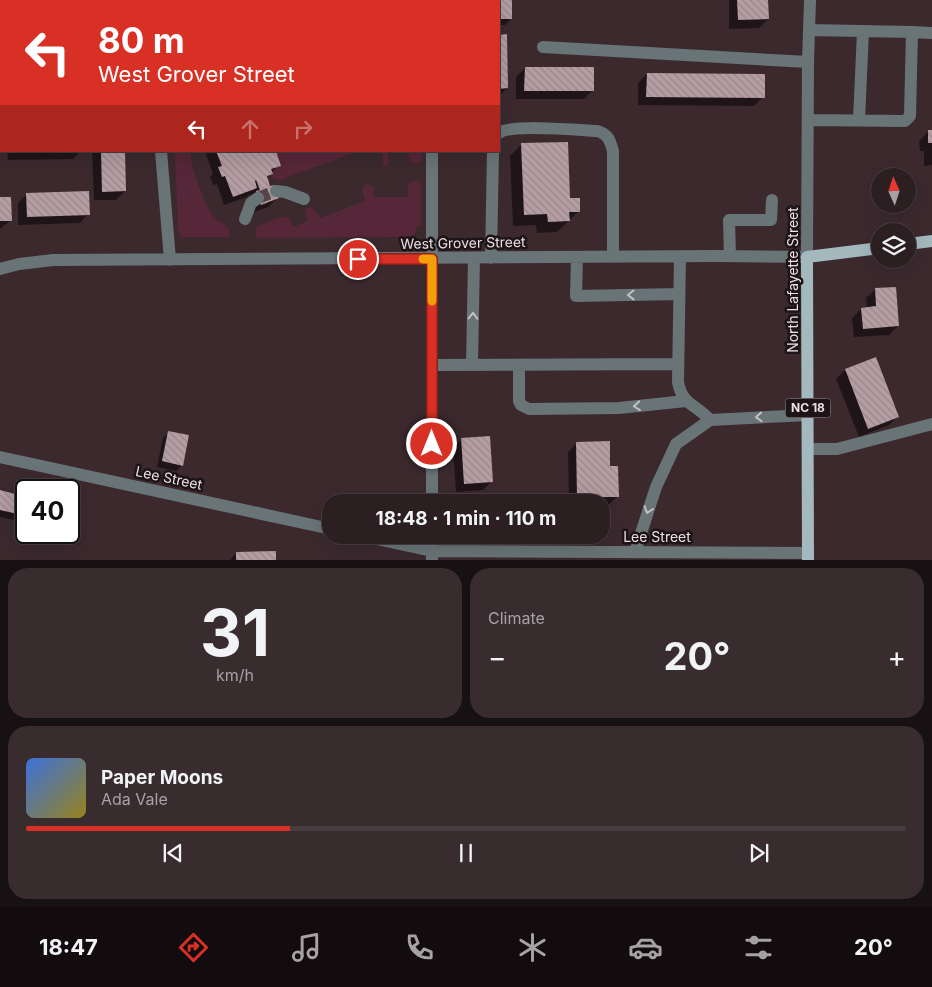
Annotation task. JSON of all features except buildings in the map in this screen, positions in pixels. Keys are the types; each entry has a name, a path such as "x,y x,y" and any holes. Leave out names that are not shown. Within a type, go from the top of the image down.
{"main road":[{"path":"916,243 932,241"},
{"path":"808,257 871,249"},
{"name":"North Lafayette Street","path":"808,257 808,556"}],"street":[{"name":"North Lafayette Street","path":"808,257 808,62 810,0"},
{"path":"810,30 932,33"},
{"path":"859,120 863,31"},
{"path":"809,120 905,121 910,116 912,32"},
{"path":"543,48 808,62"},
{"path":"500,132 515,128 597,131 606,134 613,151 613,257"},
{"path":"161,152 170,260"},
{"path":"432,152 432,494"},
{"path":"491,258 493,152"},
{"path":"276,191 285,192 304,199"},
{"path":"245,219 251,203 258,198"},
{"path":"730,256 730,220 771,220 772,200"},
{"path":"680,256 678,382 680,392 686,401 702,411 710,420"},
{"name":"West Grover Street","path":"0,269 19,264 53,260 680,256 808,257"},
{"path":"577,257 576,296 679,294"},
{"path":"472,365 474,258"},
{"path":"432,365 678,364"},
{"path":"518,365 519,401 521,405 529,409 619,408 686,401"},
{"path":"635,552 656,487 676,444 710,420 808,415"},
{"path":"808,449 837,449 932,424"},
{"name":"Lee Street","path":"0,457 322,527"},
{"name":"Lee Street","path":"391,544 432,555 635,552 808,556"}],"shaded area":[{"path":"175,152 191,152 192,165 202,195 214,217 229,229 229,237 181,237 178,230"},
{"path":"276,152 356,152 280,180 273,178 271,169"},
{"path":"382,152 421,152 421,161 418,164 411,163 408,153 388,153 388,165 384,167"},
{"path":"415,180 419,181 421,185 421,226 417,226 415,234 409,237 257,238 255,232 257,226 283,216 290,219 293,227 308,221 305,211 308,207 315,210 320,218 365,201 362,190 367,184 373,187 374,197 408,197 408,184"}],"tunnel":[{"path":"258,198 276,191"}],"slow traffic":[{"path":"423,259 432,259 432,301"}],"route":[{"path":"358,259 432,259 432,444"}]}
